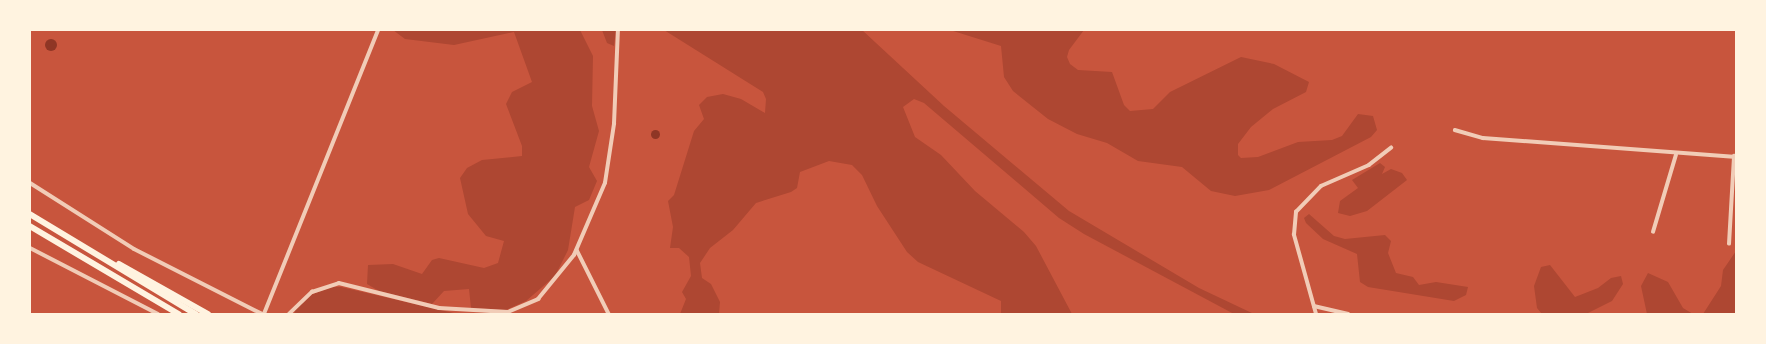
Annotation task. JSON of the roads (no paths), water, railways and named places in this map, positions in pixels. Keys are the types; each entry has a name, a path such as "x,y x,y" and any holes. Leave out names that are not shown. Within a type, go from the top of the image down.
{"highway":[{"path":"30,214 196,314"},
{"path":"30,226 179,314"},
{"path":"97,254 138,272 208,314"}],"street":[{"path":"30,183 134,249 263,314 379,30"},
{"path":"289,314 312,292 339,283 439,308 512,311 538,299 576,250 608,171 616,98 618,30"},
{"path":"1454,130 1483,138 1676,155 1735,157 1729,244"},
{"path":"1316,314 1294,235 1296,212 1321,186 1369,165 1391,148"},
{"path":"1653,232 1676,155"},
{"path":"30,248 158,314"},
{"path":"576,250 609,314"},
{"path":"1314,306 1348,314"}]}
